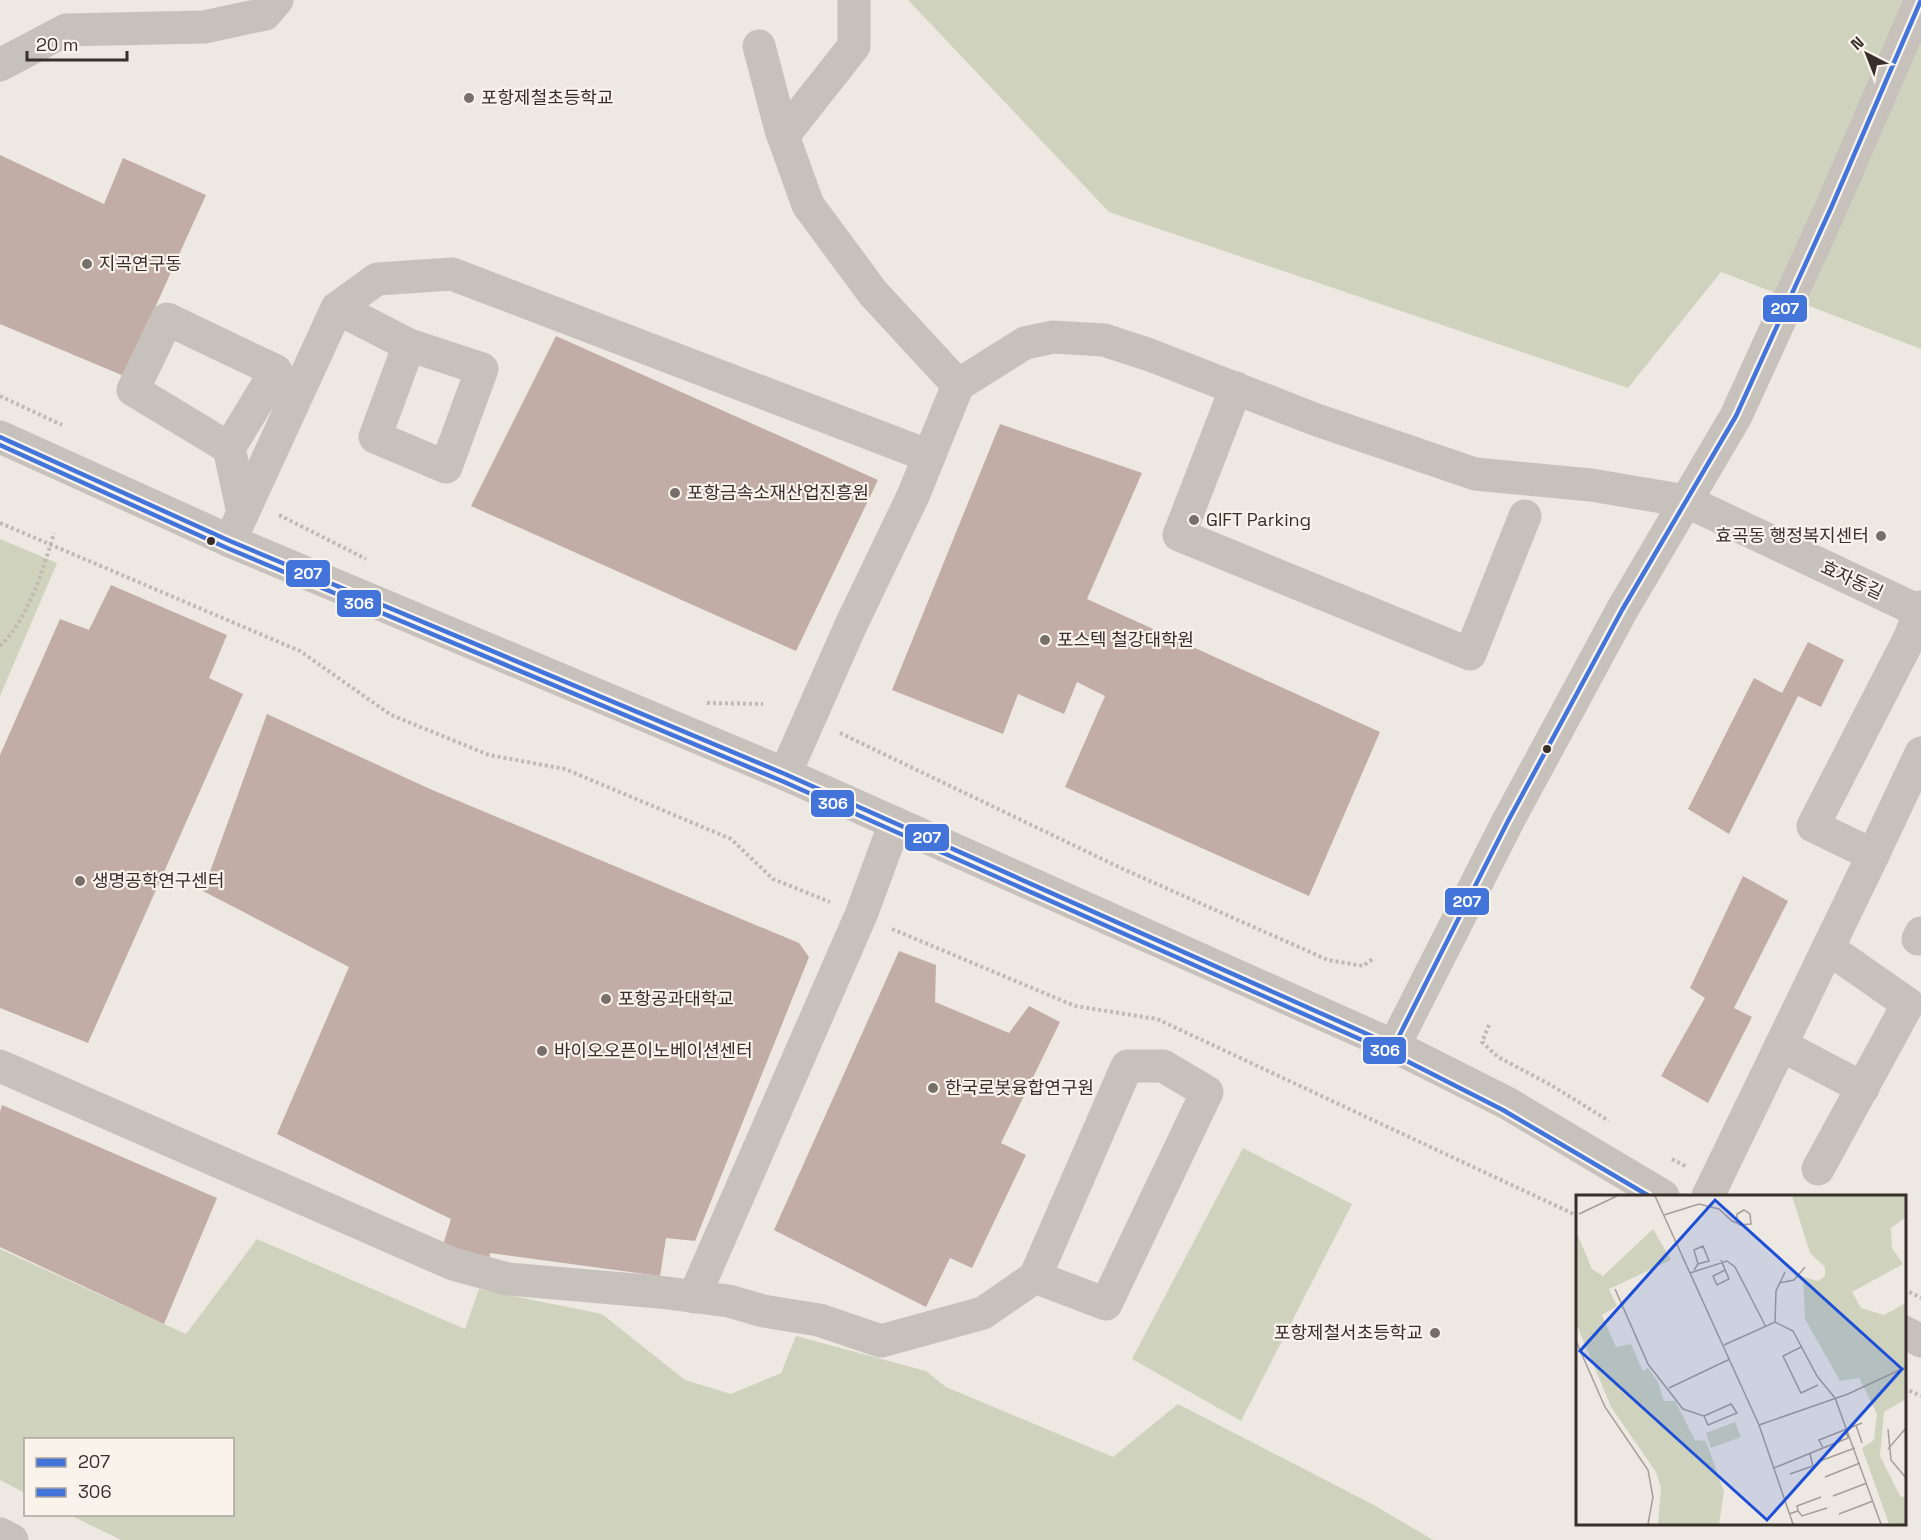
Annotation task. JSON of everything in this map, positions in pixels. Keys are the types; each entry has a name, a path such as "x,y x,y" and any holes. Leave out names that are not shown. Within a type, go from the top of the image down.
{"street":[{"path":"0,65 66,30 204,27 232,10 265,14 277,0"},
{"path":"783,136 854,46 854,0"},
{"path":"1394,1046 1508,821 1622,610 1736,416 1832,208 1921,0"},
{"path":"759,46 783,136 808,205 873,293 958,385 929,456 785,774"},
{"path":"236,527 337,308 377,279 452,274 929,456"},
{"path":"337,308 409,345"},
{"name":"효자동길","path":"958,385 1026,343 1053,337 1104,340 1150,355 1314,419 1475,474 1591,485 1686,501 1918,622"},
{"path":"1236,388 1179,535 1470,654 1525,516"},
{"path":"0,437 236,527 1394,1046 1507,1103 1660,1195"},
{"path":"229,448 236,527"},
{"path":"1873,855 1813,826 1918,622"},
{"path":"1711,1190 1921,753"},
{"path":"694,1297 861,915 895,823"},
{"path":"1818,1169 1908,1004 1828,948"},
{"path":"1781,1045 1863,1088"},
{"path":"0,1066 453,1264 508,1279 729,1301 763,1311 819,1320 881,1341 982,1313 1035,1277 1127,1066 1163,1066 1208,1092 1106,1304 1035,1277"},
{"path":"1906,1333 1921,1341"},
{"path":"0,1534 12,1540"}],"path":[{"path":"0,524 300,651 391,715 489,754 565,769 731,840 773,879 840,906"},
{"path":"0,646 27,605 40,580 54,533"},
{"path":"834,730 1123,869 1328,960 1363,966 1374,958"},
{"path":"1489,1025 1482,1042 1498,1056 1551,1085 1615,1125"},
{"path":"1662,1154 1711,1190"},
{"path":"1906,1290 1921,1298"},
{"path":"1906,1388 1921,1396"}],"green space":[{"path":"908,0 1921,0 1921,349 1721,272 1628,388 1109,212"},
{"path":"0,539 57,563 0,696"},
{"path":"1243,1148 1352,1204 1241,1421 1132,1359"},
{"path":"257,1239 465,1329 479,1289 602,1314 685,1380 731,1394 781,1373 796,1336 926,1371 946,1387 1113,1457 1178,1404 1372,1504 1433,1540 121,1540 72,1516 234,1516 234,1438 24,1438 24,1492 0,1480 0,1249 186,1334"}],"building":[{"name":"지곡연구동","path":"0,155 104,204 123,158 206,195 124,376 0,324"},
{"name":"포항금속소재산업진흥원","path":"556,336 878,480 796,651 471,506"},
{"name":"포스텍 철강대학원","path":"1000,424 1142,473 1087,599 1380,732 1309,896 1065,787 1105,696 1077,682 1064,714 1018,694 1003,734 892,690"},
{"name":"생명공학연구센터","path":"111,585 227,635 209,678 243,694 88,1043 0,1008 0,755 60,619 89,630"},
{"path":"1808,642 1844,660 1821,707 1798,696 1729,834 1688,809 1754,678 1782,693"},
{"name":"바이오오픈이노베이션센터","path":"267,714 430,789 799,943 809,957 695,1241 666,1238 660,1276 490,1253 488,1265 442,1248 451,1219 277,1134 349,967 203,891"},
{"path":"1743,876 1788,901 1734,1008 1752,1017 1708,1103 1661,1076 1705,998 1690,988"},
{"name":"한국로봇융합연구원","path":"899,951 936,965 935,1002 1009,1033 1029,1006 1060,1022 1001,1143 1026,1155 972,1268 950,1258 926,1307 774,1230"},
{"path":"2,1105 217,1198 164,1324 0,1247 0,1112"}],"transit line":[{"name":"207","path":"0,437 230,541 785,774 1394,1046 1508,821 1622,610 1736,416 1831,208 1921,0"},
{"name":"306","path":"0,445 227,548 782,781 1391,1053 1503,1110 1647,1195"}],"place":[{"name":"포항제철초등학교","path":"469,98"},
{"name":"지곡연구동","path":"87,264"},
{"name":"포항금속소재산업진흥원","path":"675,493"},
{"name":"GIFT Parking","path":"1194,520"},
{"name":"효곡동 행정복지센터","path":"1881,536"},
{"name":"포스텍 철강대학원","path":"1045,640"},
{"name":"생명공학연구센터","path":"80,881"},
{"name":"포항공과대학교","path":"606,999"},
{"name":"바이오오픈이노베이션센터","path":"542,1051"},
{"name":"한국로봇융합연구원","path":"933,1088"},
{"name":"포항제철서초등학교","path":"1435,1333"}]}
